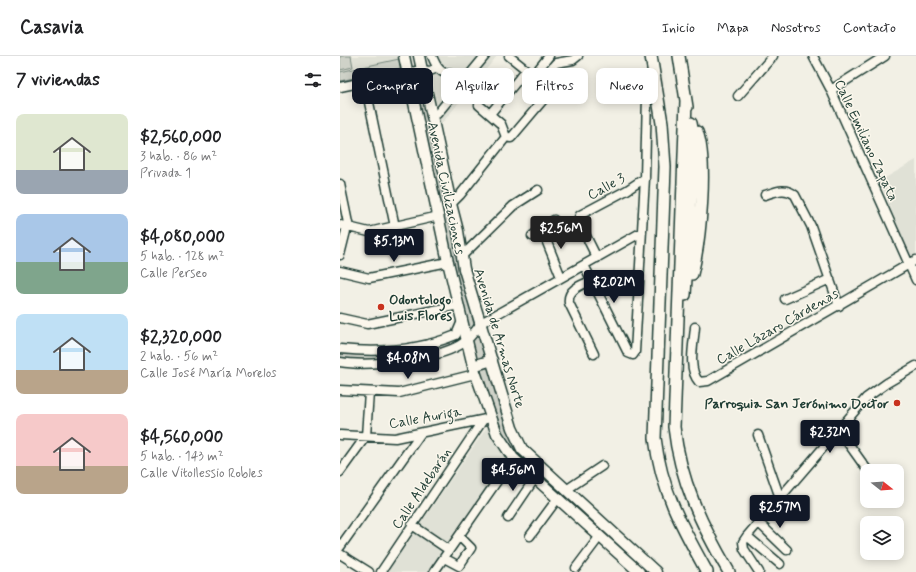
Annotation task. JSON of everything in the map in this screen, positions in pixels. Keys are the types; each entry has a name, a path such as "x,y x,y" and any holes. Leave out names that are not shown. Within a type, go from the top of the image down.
{"highway":[{"path":"651,56 662,124 665,167 655,438 662,478 679,520 707,572"},
{"path":"679,56 693,134 693,161 685,297"},
{"path":"678,319 697,255 702,161 702,144 686,101"},
{"path":"686,101 674,427 677,453 693,505 729,572"},
{"path":"678,319 681,304 688,203 689,115"}],"main road":[{"name":"Avenida Civilizaciones","path":"404,56 407,68"},
{"name":"Avenida de Armas Norte","path":"419,56 421,68"},
{"name":"Avenida Civilizaciones","path":"415,104 448,262 462,321 468,339 474,370 482,393 487,416 513,458 639,572"},
{"name":"Avenida de Armas Norte","path":"429,104 463,255 468,284 505,404 522,449 656,572"},
{"path":"474,370 492,360"},
{"path":"482,393 500,387"},
{"path":"487,416 505,404"},
{"path":"506,448 519,442"},
{"path":"588,525 596,516"}],"street":[{"path":"432,56 437,68 441,71"},
{"path":"431,115 437,114 485,56"},
{"path":"509,56 524,68"},
{"path":"539,68 549,56"},
{"path":"552,68 556,63 572,60 578,56"},
{"path":"738,96 773,56"},
{"name":"Calle Emiliano Zapata","path":"813,56 831,90 913,262 916,280"},
{"path":"831,90 885,56"},
{"path":"433,70 437,68"},
{"path":"490,114 522,75"},
{"path":"340,87 352,85"},
{"path":"369,104 395,227"},
{"path":"506,137 511,138 540,104"},
{"path":"584,265 628,353 633,355 635,352 645,178 647,104"},
{"path":"480,105 501,124 506,137"},
{"path":"451,204 460,195 506,137"},
{"name":"Calle 3","path":"598,258 578,218 645,178"},
{"path":"340,184 348,227 340,255"},
{"path":"463,255 512,206 538,190"},
{"path":"765,195 780,190 791,192 795,195 811,226 839,306"},
{"path":"340,225 369,232 439,216"},
{"path":"532,236 554,220"},
{"path":"542,230 561,277"},
{"path":"340,362 402,362 451,349 475,333 481,323 642,232"},
{"path":"340,271 369,278 448,262"},
{"name":"Calle Lázaro Cárdenas","path":"695,327 692,361 694,377 699,382 708,381 913,262"},
{"path":"785,299 830,279"},
{"path":"591,281 570,292 568,303 594,354"},
{"path":"340,318 367,324 459,305"},
{"path":"340,349 392,350 439,341 457,334 462,321"},
{"path":"759,572 744,549 745,539 758,522 866,398 916,366"},
{"path":"340,390 399,393 474,370"},
{"path":"340,472 366,436 369,392"},
{"name":"Calle Auriga","path":"340,435 395,438 487,416"},
{"name":"Calle Aldebarán","path":"381,572 487,416"},
{"path":"838,429 863,464"},
{"path":"340,547 421,433"},
{"path":"758,435 780,498"},
{"path":"434,572 513,458"},
{"path":"566,490 602,466"},
{"path":"508,518 535,478"},
{"path":"530,536 558,498"},
{"path":"758,522 786,550"},
{"path":"412,525 449,550"},
{"path":"444,558 459,566 471,548 459,536"},
{"path":"576,568 600,536"},
{"path":"745,539 780,564"},
{"path":"340,554 369,572"}],"shaded area":[{"path":"340,56 398,56 399,59 352,68 352,69 340,72"},
{"path":"340,56 351,56 353,67 340,70"},
{"path":"426,56 497,56 487,68 441,68 441,104 458,104 439,127 433,85 433,68 429,68"},
{"path":"399,59 401,68 358,68"},
{"path":"352,69 352,78 340,81 340,72"},
{"path":"418,104 424,104 474,325 484,344 510,431 652,572 644,572 514,455 502,435 477,359 453,261 429,145"},
{"path":"916,160 916,257 911,260 880,181"},
{"path":"449,341 450,347 401,359 340,360 340,353"},
{"path":"487,427 495,442 508,458 447,546 419,526"},
{"path":"416,531 443,551 428,572 387,572"}],"place":[{"name":"Odontologo Luis Flores","path":"381,307"},
{"name":"Parroquia San Jerónimo Doctor","path":"897,403"}]}
